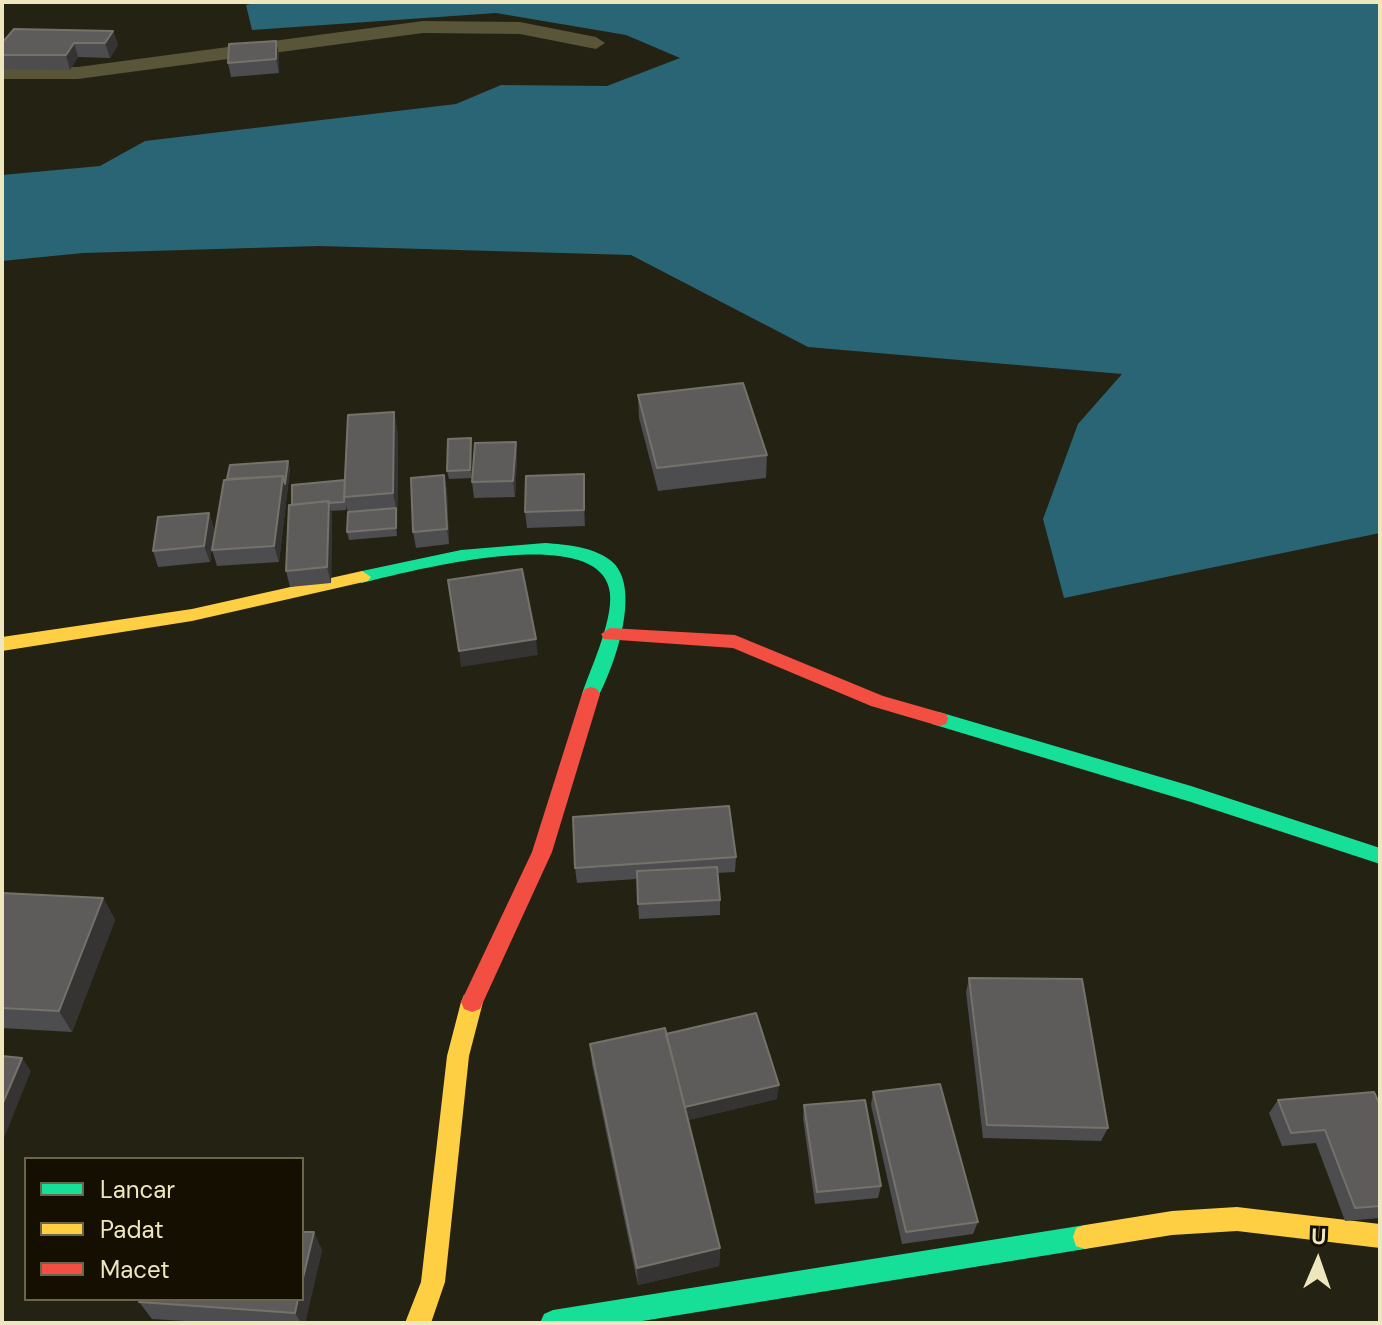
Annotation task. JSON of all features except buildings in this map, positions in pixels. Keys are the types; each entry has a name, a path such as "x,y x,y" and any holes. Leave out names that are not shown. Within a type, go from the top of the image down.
{"street":[{"path":"2,73 78,73 423,27 520,28 596,43"},
{"path":"2,644 192,615 424,563 527,548 565,548 593,554 611,567 618,588 610,634 542,852 469,1009 458,1056 433,1282 418,1323"},
{"path":"610,634 735,642 878,701 1191,794 1380,856"},
{"path":"553,1323 1172,1223 1237,1219 1380,1236"}],"water":[{"path":"259,2 1380,2 1380,533 1064,598 1043,519 1078,424 1122,374 808,347 631,255 319,246 83,253 2,261 2,175 100,166 145,141 456,104 501,85 607,86 680,58 626,35 496,13 252,30 246,5"}],"traffic: fast":[{"path":"362,577 504,550 545,548 580,553 606,565 618,587 617,611 591,694"},
{"path":"939,719 1191,794 1380,856"},
{"path":"553,1323 1085,1237"}],"traffic: slow":[{"path":"2,644 192,615 362,577"},
{"path":"418,1323 433,1282 458,1056 472,1002"},
{"path":"1085,1237 1172,1223 1237,1219 1380,1236"}],"traffic: jam":[{"path":"610,634 735,642 878,701 939,719"},
{"path":"472,1002 542,852 591,694"}]}
